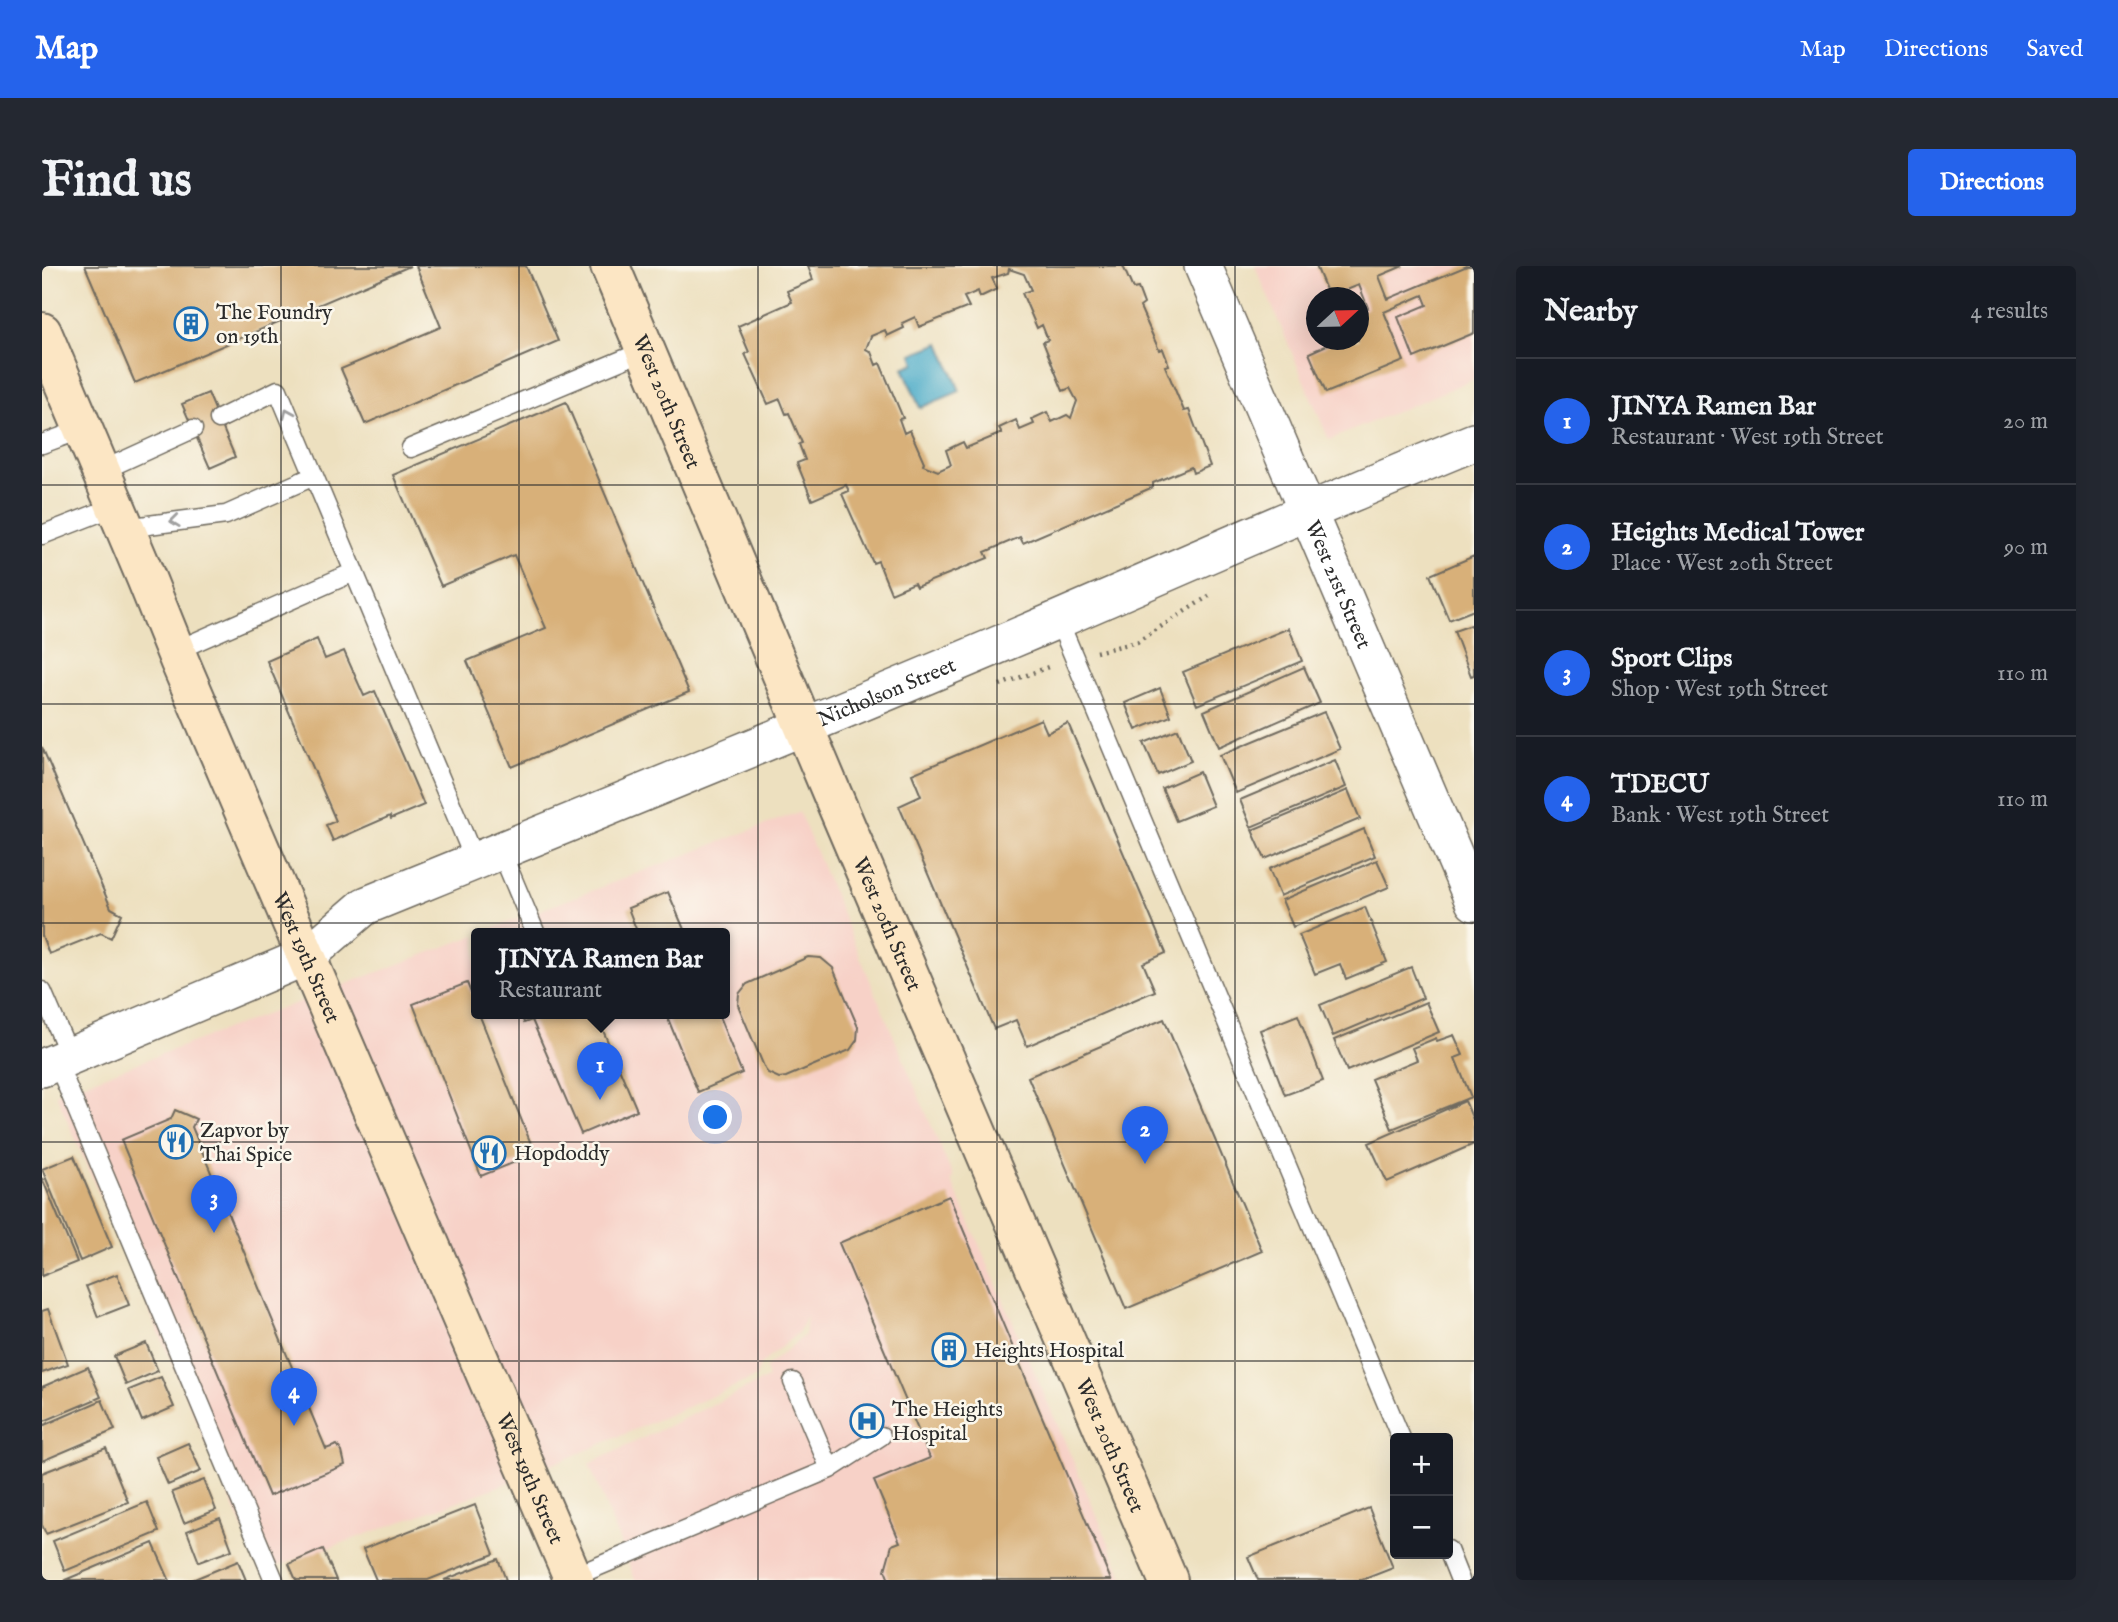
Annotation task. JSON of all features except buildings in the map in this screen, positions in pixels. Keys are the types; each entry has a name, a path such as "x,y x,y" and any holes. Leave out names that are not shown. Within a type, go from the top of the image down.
{"main road":[{"name":"West 20th Street","path":"610,266 1168,1580"},
{"name":"West 19th Street","path":"44,345 83,429 175,651 574,1578"}],"street":[{"name":"West 21st Street","path":"1203,266 1474,902"},
{"name":"Nicholson Street","path":"56,1062 307,956 365,906 1058,620 1307,511 1474,442"}],"lane":[{"path":"411,448 646,351"},
{"path":"219,419 278,390 354,572 488,856 532,928"},
{"path":"42,444 83,429"},
{"path":"101,471 193,429"},
{"path":"42,536 120,517 226,515 314,476"},
{"path":"175,651 354,572"},
{"path":"1058,620 1399,1433"},
{"path":"42,991 56,1062 274,1580"},
{"path":"793,1382 830,1469"},
{"path":"574,1578 830,1469 881,1436"},
{"path":"1452,1559 1460,1580"}],"path":[{"path":"1084,655 1137,642 1221,590"}],"shaded area":[{"path":"1255,266 1474,266 1474,379 1329,440"},
{"path":"799,812 954,1179 951,1180 1125,1580 635,1580 589,1464 768,1378 765,1368 805,1335 807,1314 798,1333 761,1364 756,1377 492,1489 262,1572 56,1094 471,937 471,1019 730,1019 730,928 494,928"}],"water":[{"path":"940,343 960,391 920,408 903,368 915,363 912,354"}],"place":[{"name":"The Foundry on 19th","path":"191,324"},
{"name":"JINYA Ramen Bar","path":"600,1100"},
{"name":"Zapvor by Thai Spice","path":"176,1142"},
{"name":"Hopdoddy","path":"489,1153"},
{"name":"Heights Medical Tower","path":"1145,1164"},
{"name":"Sport Clips","path":"214,1233"},
{"name":"Heights Hospital","path":"949,1350"},
{"name":"The Heights Hospital","path":"867,1421"},
{"name":"TDECU","path":"294,1426"}]}
